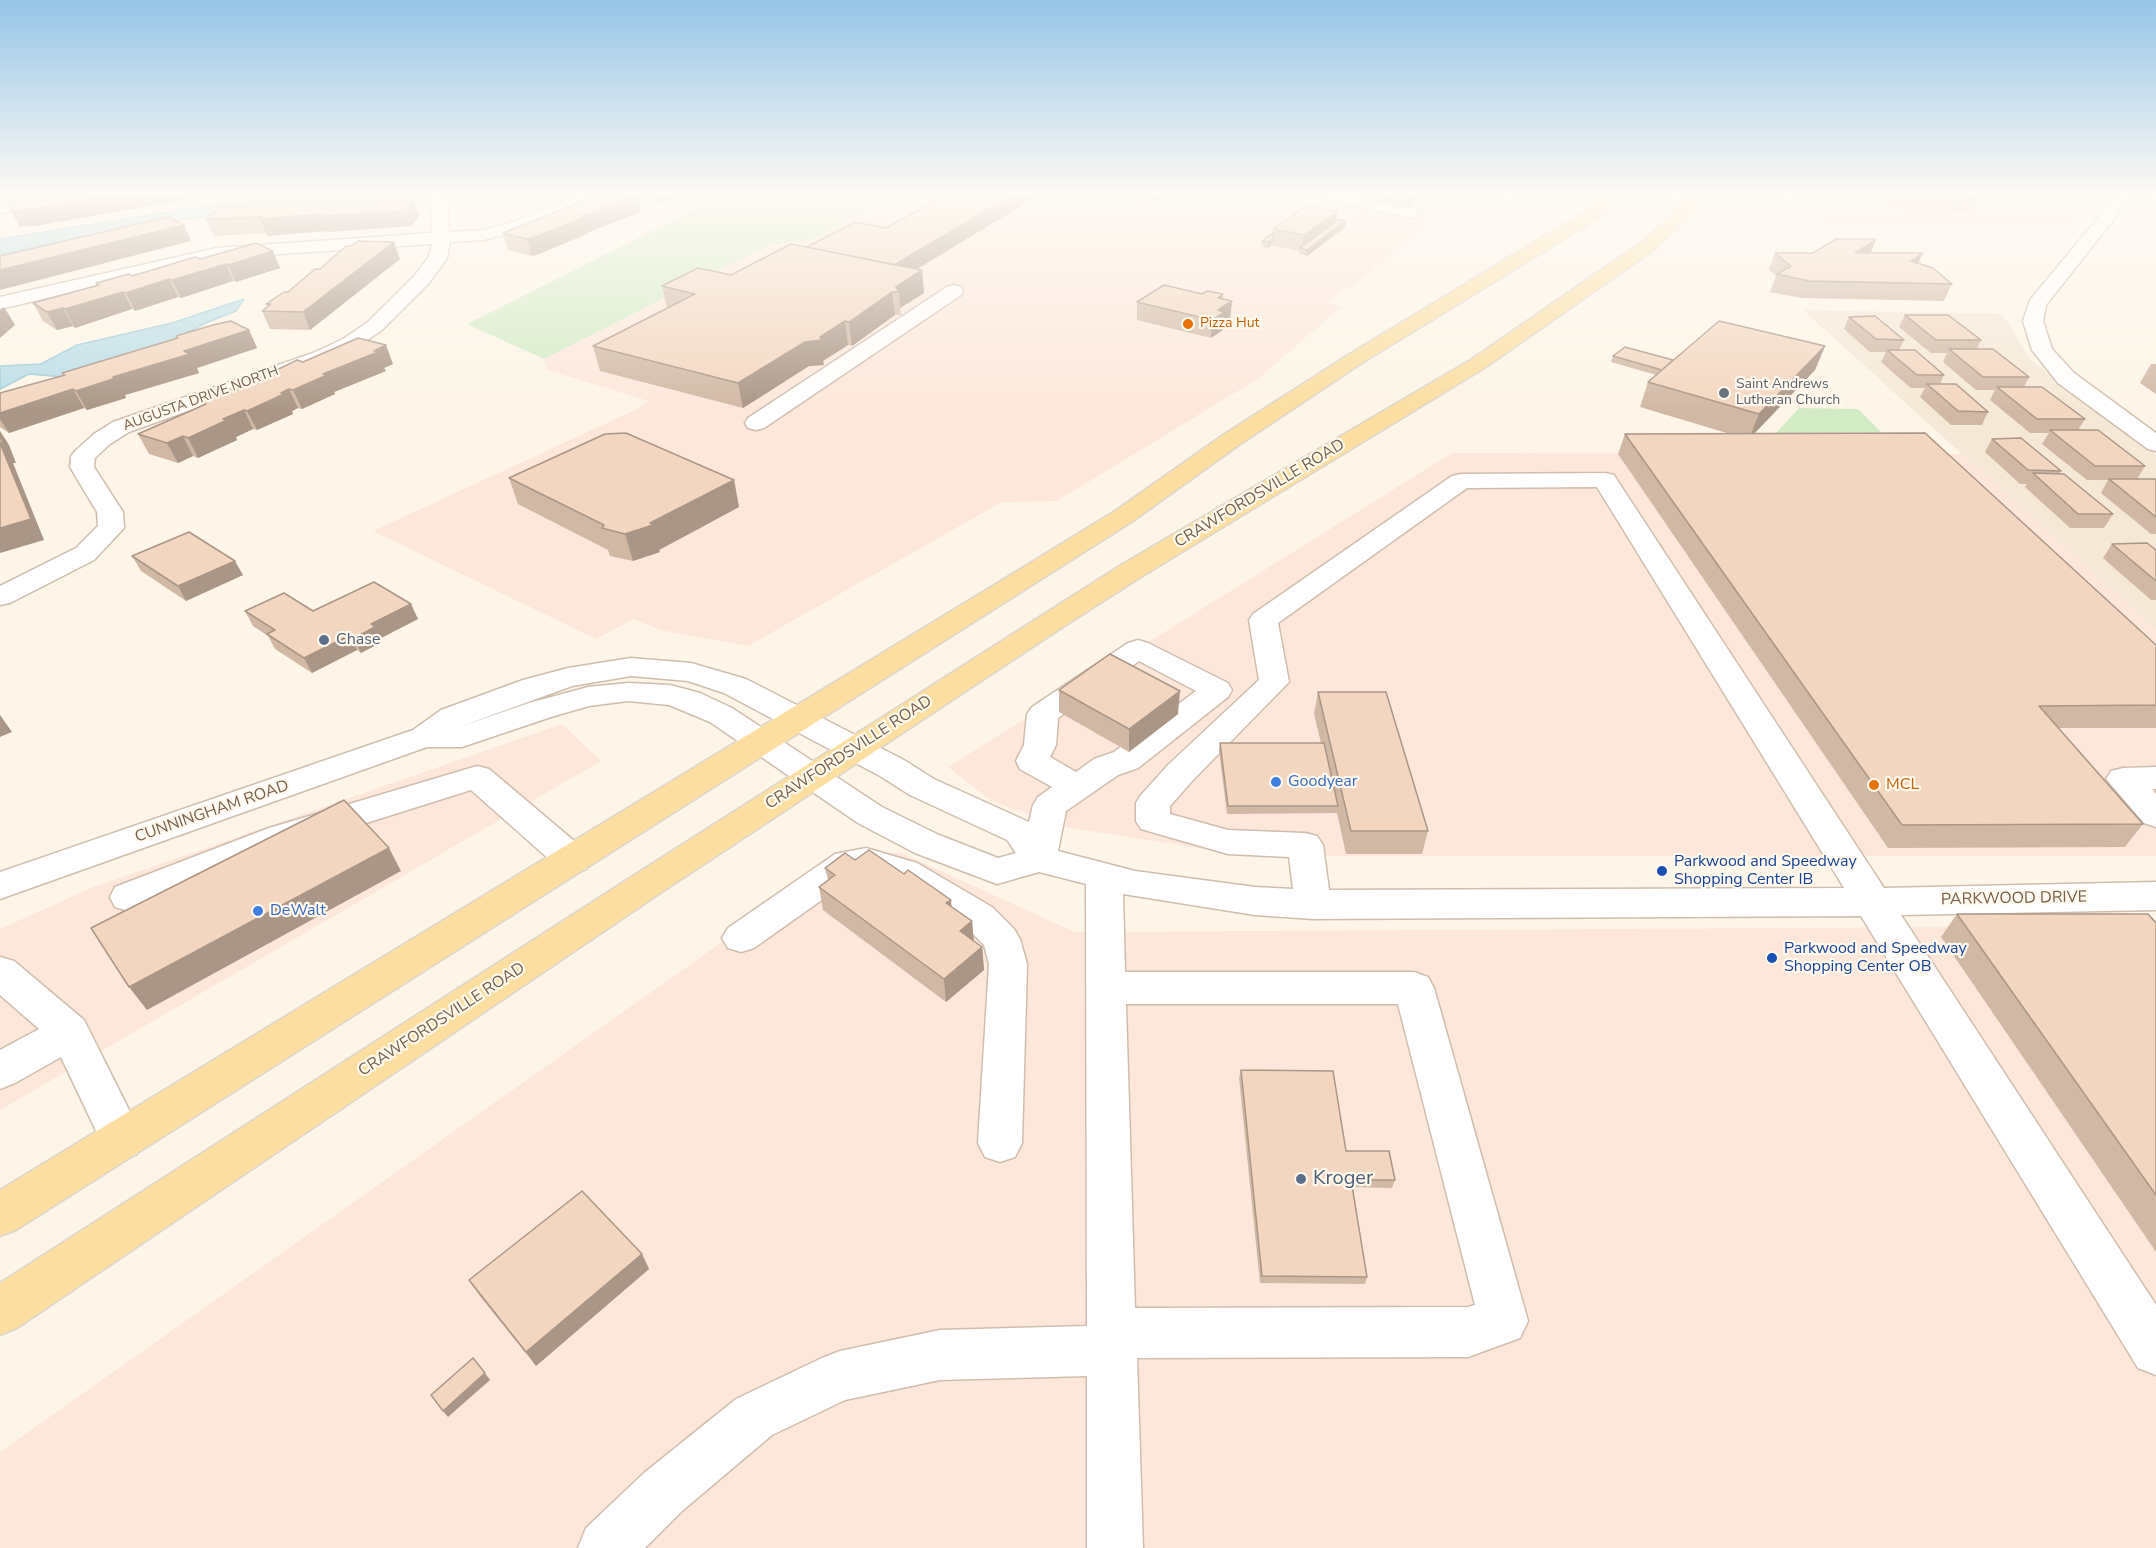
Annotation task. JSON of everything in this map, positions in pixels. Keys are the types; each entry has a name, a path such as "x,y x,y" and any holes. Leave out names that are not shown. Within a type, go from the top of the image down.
{"main road":[{"path":"0,1215 1124,516 1231,440 1355,359 1505,267"},
{"name":"CRAWFORDSVILLE ROAD","path":"0,1311 813,776 1131,571 1479,363 1617,267"}],"street":[{"path":"0,303 153,267"},
{"name":"AUGUSTA DRIVE NORTH","path":"0,597 85,554 101,541 111,528 110,512 82,468 83,456 95,444 121,427 320,357 350,343 375,326 432,267"},
{"path":"2067,267 2037,304 2032,321 2042,350 2066,378 2156,444"},
{"path":"756,423 954,291"},
{"path":"1312,904 1305,844 1228,843 1153,821 1153,803 1181,772 1274,682 1263,620 1461,481 1605,480 2156,1350"},
{"path":"1039,859 1050,805 1074,786 1106,766 1126,760 1217,690 1138,649 1043,714 1040,745 1032,760 1074,786"},
{"name":"CUNNINGHAM ROAD","path":"0,886 424,737 452,717 534,687 568,677 631,667 708,676 735,686 922,787 1019,831 1039,859 997,871 927,844 870,814 721,715 689,700 651,693 628,692 598,695 566,702 462,737 424,737"},
{"path":"128,897 281,837 477,777 573,860"},
{"path":"2156,778 2123,779 2156,815"},
{"path":"264,794 281,837"},
{"name":"PARKWOOD DRIVE","path":"1039,859 1135,884 1214,897 1312,904 1873,902 2156,896"},
{"path":"741,938 817,882 848,863 857,862 874,862 904,872 979,917 1001,939 1008,964 1000,1143"},
{"path":"1104,876 1115,1548"},
{"path":"0,972 70,1032 122,1140"},
{"path":"606,1548 663,1492 754,1417 840,1376 940,1355 1112,1342 1468,1332 1503,1321 1414,988 1106,988"},
{"path":"0,1071 70,1032"}],"shaded area":[{"path":"726,267 1376,267 1327,303 1342,306 1259,378 1057,501 1002,502 748,646 660,630 634,619 596,639 373,531 635,410 649,401 547,370 544,359"},
{"path":"1803,310 2002,314 2032,361 2156,455 2156,630"},
{"path":"1452,453 1963,454 2156,630 2156,856 1250,856 1064,827 990,800 948,767"},
{"path":"562,724 601,761 0,1110 0,929 91,888"},
{"path":"899,852 1075,932 2156,926 2156,1548 0,1548 0,1452 841,858"}],"green space":[{"path":"580,267 726,267 544,359 467,324"},
{"path":"1799,408 1858,409 1881,432 1776,433"}],"water":[{"path":"244,299 236,311 158,347 64,377 29,374 0,389 0,366 41,364 77,345 172,323"}],"building":[{"path":"161,267 215,267 65,309 47,312 33,303 99,285 96,283 129,274 132,276"},
{"path":"361,267 303,312 262,311 271,304 266,304 284,292 288,292 315,269"},
{"path":"746,267 908,267 922,270 896,287 899,292 892,292 849,322 845,321 820,337 821,340 805,342 738,383 593,346 695,294 662,286 698,268 731,275"},
{"path":"1789,267 1931,267 1952,284 1809,281 1777,274"},
{"path":"1164,285 1202,294 1207,291 1223,294 1218,298 1232,301 1218,310 1224,312 1212,320 1137,302"},
{"path":"1905,315 1948,315 1981,340 1936,340"},
{"path":"1875,316 1904,340 1876,339 1849,317"},
{"path":"231,321 249,330 184,351 190,354 0,413 0,393 65,375 62,373 178,338 176,336"},
{"path":"1719,321 1825,346 1759,414 1648,382"},
{"path":"358,338 386,345 374,351 378,352 323,374 327,375 293,390 289,389 281,393 284,394 223,419 227,420 188,438 183,436 167,443 138,434 206,404 200,402 233,388 238,389 297,360 303,362"},
{"path":"1625,347 1673,360 1662,370 1613,356"},
{"path":"1949,349 1993,349 2029,377 1983,377"},
{"path":"1887,350 1915,350 1944,375 1917,375"},
{"path":"1927,384 1956,384 1988,412 1958,411"},
{"path":"1997,387 2042,387 2085,419 2037,419"},
{"path":"2050,430 2098,430 2145,466 2095,466"},
{"path":"626,433 734,480 650,523 653,525 625,534 602,528 604,525 509,478 605,434"},
{"path":"1925,433 2156,645 2156,705 2039,706 2143,824 1902,825 1625,434"},
{"path":"2021,438 2061,471 2028,470 1992,439"},
{"path":"0,443 31,519 0,528"},
{"path":"2033,473 2064,474 2113,514 2078,514"},
{"path":"2109,479 2156,479 2156,517"},
{"path":"189,532 235,561 178,586 132,556"},
{"path":"2147,543 2156,550 2156,581 2112,544"},
{"path":"374,582 411,604 371,624 375,627 354,638 350,635 304,658 267,634 275,630 245,611 284,593 313,611"},
{"path":"1110,654 1180,691 1129,729 1059,690"},
{"path":"1318,692 1386,692 1428,831 1351,831"},
{"name":"Goodyear","path":"1220,743 1324,743 1338,806 1228,806"},
{"path":"344,800 389,848 129,987 91,928"},
{"path":"869,850 904,874 908,870 951,900 946,903 972,921 960,931 982,947 944,979 819,887 835,875 825,868 845,853 855,860"},
{"path":"1957,914 2148,914 2156,923 2156,1195"},
{"path":"1241,1070 1333,1071 1346,1151 1389,1151 1395,1180 1351,1180 1367,1277 1262,1276"},
{"path":"582,1191 642,1254 526,1352 469,1280"},
{"path":"473,1358 485,1373 443,1411 431,1395"}],"place":[{"name":"Pizza Hut","path":"1188,324"},
{"name":"Saint Andrews Lutheran Church","path":"1724,393"},
{"name":"Chase","path":"324,640"},
{"name":"Goodyear","path":"1276,782"},
{"name":"MCL","path":"1874,785"},
{"name":"Parkwood and Speedway Shopping Center IB","path":"1662,871"},
{"name":"DeWalt","path":"258,911"},
{"name":"Parkwood and Speedway Shopping Center OB","path":"1772,958"},
{"name":"Kroger","path":"1301,1179"}]}
